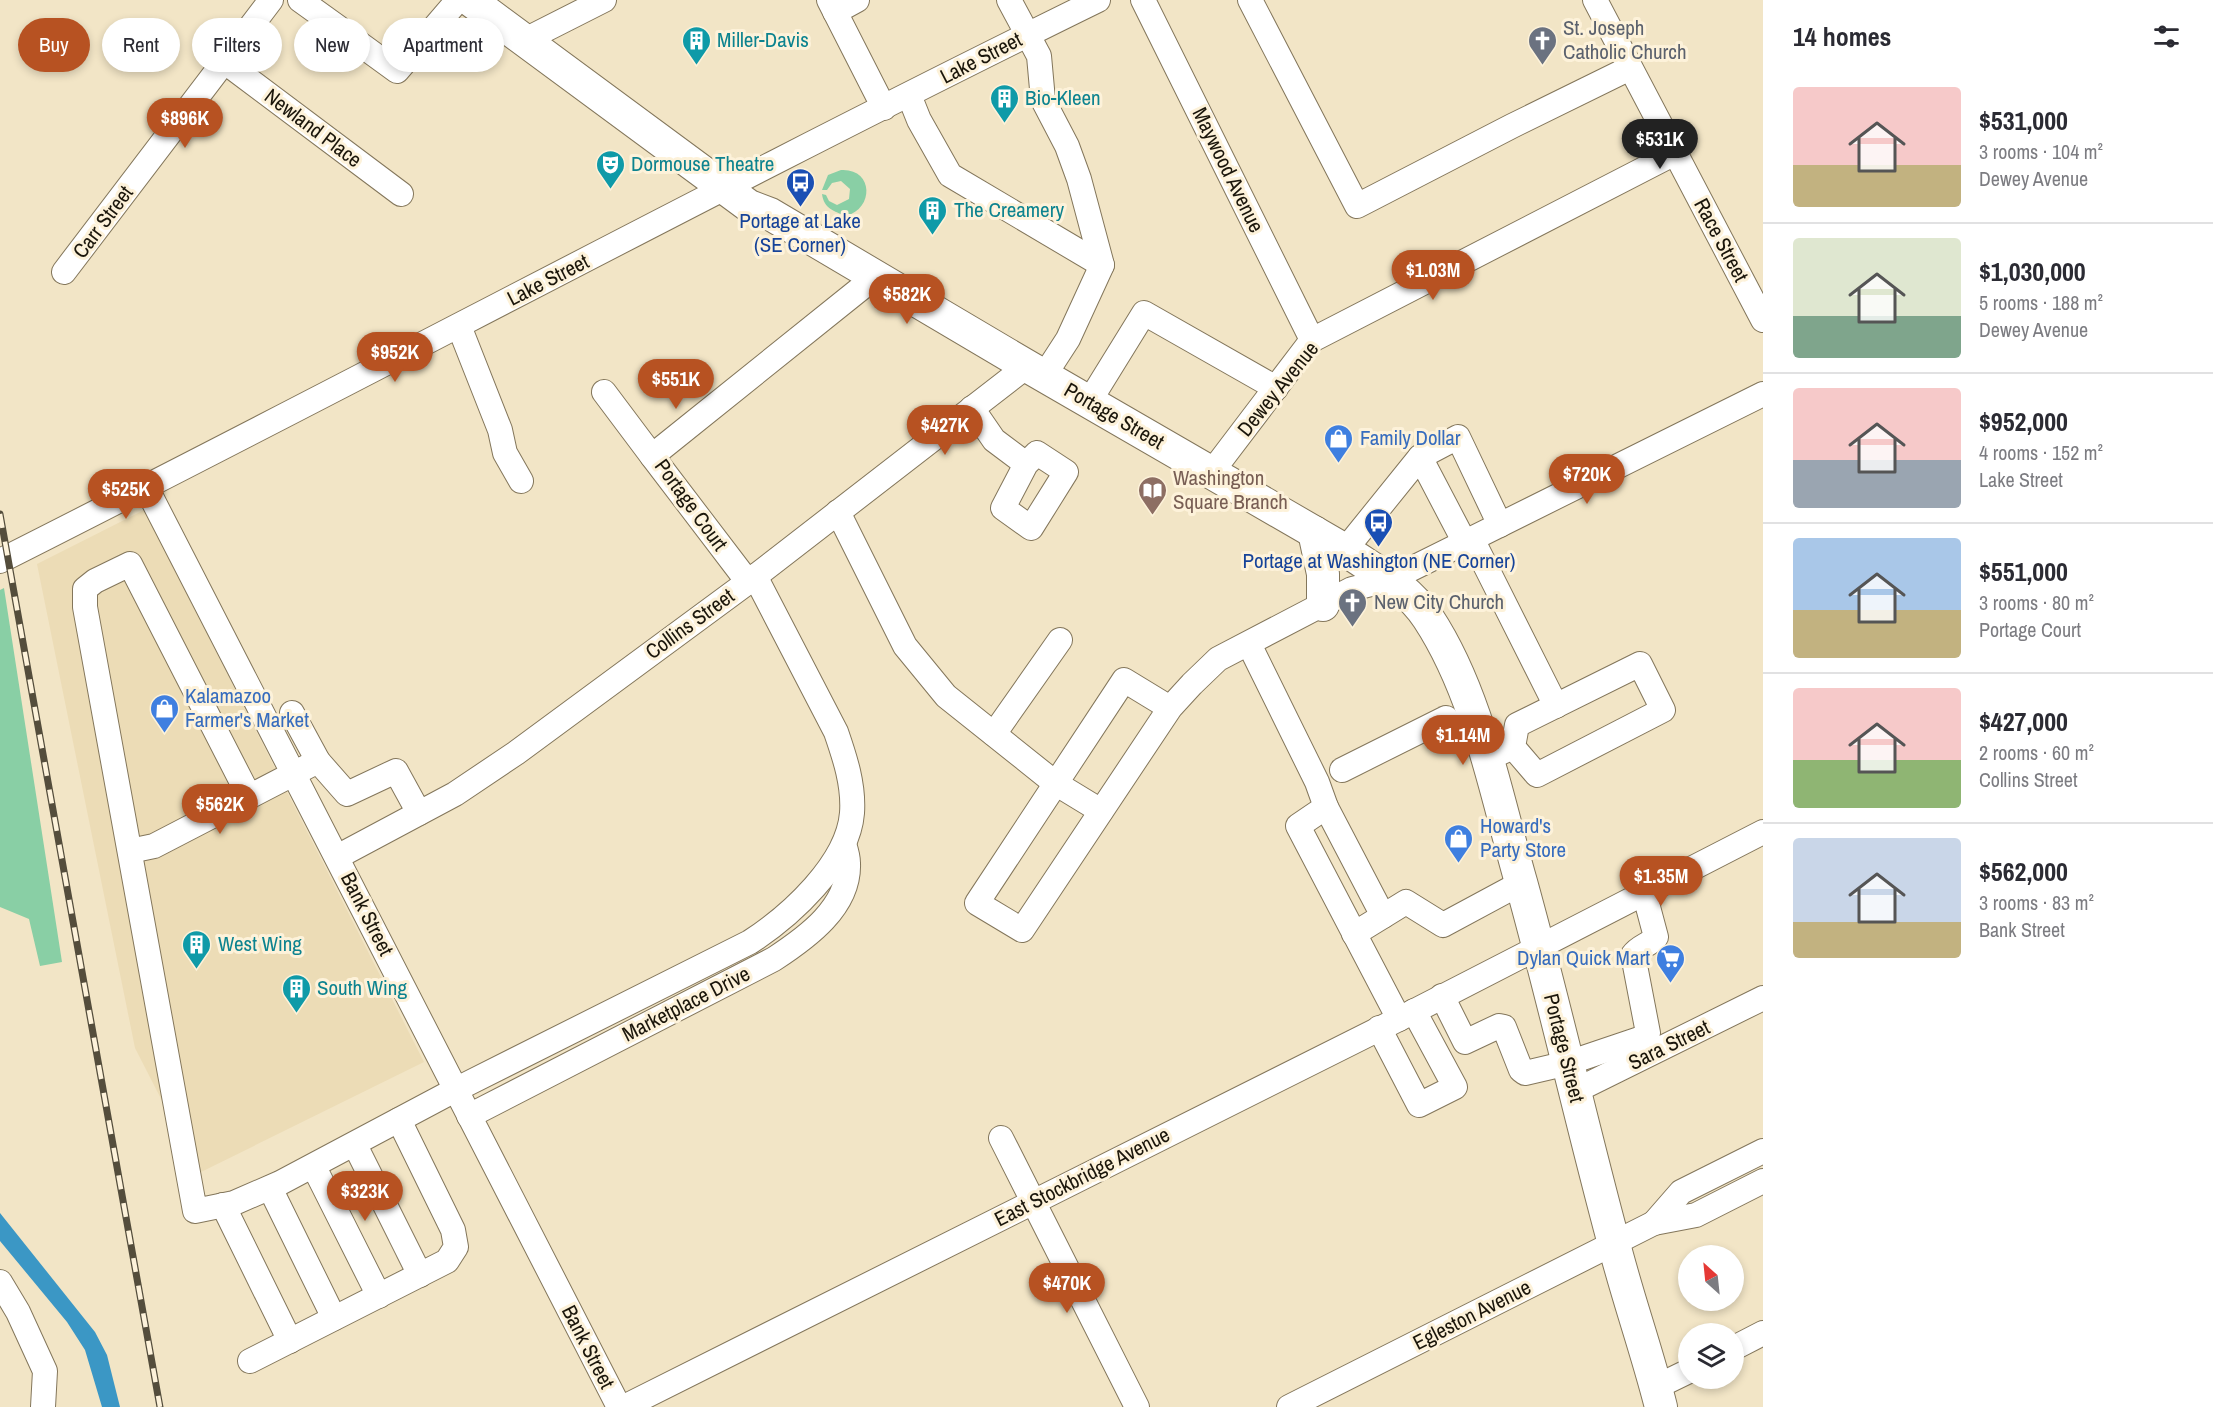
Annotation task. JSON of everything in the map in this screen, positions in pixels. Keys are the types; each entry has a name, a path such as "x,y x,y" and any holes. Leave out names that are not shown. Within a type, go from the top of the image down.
{"main road":[{"name":"Portage Street","path":"470,0 749,206 770,214 1035,371 1345,550 1391,579 1415,601 1440,638 1471,706 1500,753 1521,883 1539,945 1613,1243 1658,1397"},
{"path":"1314,532 1323,574 1323,605"}],"street":[{"name":"Carr Street","path":"258,18 271,0"},
{"path":"300,0 397,72 458,0"},
{"path":"525,40 604,0"},
{"path":"857,0 832,6 884,108"},
{"path":"1009,0 1039,56 1043,100 1067,146 1079,179 1102,265"},
{"name":"Lake Street","path":"0,561 724,188 1098,0"},
{"name":"Maywood Avenue","path":"1143,0 1312,340"},
{"path":"1250,0 1357,206 1630,68"},
{"name":"Race Street","path":"1595,0 1763,320"},
{"name":"Carr Street","path":"64,272 217,72"},
{"name":"Newland Place","path":"238,72 401,194"},
{"path":"909,95 919,120 950,175 1102,265"},
{"name":"Dewey Avenue","path":"1212,473 1312,340 1675,153"},
{"name":"Collins Street","path":"338,857 455,794 516,753 752,579 972,408 1035,371 1068,339 1102,265"},
{"name":"Portage Court","path":"752,579 652,456 875,277"},
{"path":"1089,402 1144,313 1276,388"},
{"path":"459,326 500,430 505,453 521,481"},
{"path":"604,392 652,456"},
{"path":"1172,705 1124,680 977,903 1022,930 1172,705 1218,659 1355,588 1391,579 1763,394"},
{"path":"972,408 994,440 1026,464"},
{"path":"1345,550 1420,457 1458,437 1500,525"},
{"path":"1420,457 1468,541 1556,706"},
{"name":"Bank Street","path":"146,487 619,1407"},
{"path":"838,512 905,646 946,696 1055,783 1101,811"},
{"path":"249,796 130,564 95,581 85,590 85,608 130,852 154,846 318,761"},
{"name":"Marketplace Drive","path":"130,852 195,1211 234,1203 314,1167 455,1090 750,942 793,911 813,889 844,844 852,814 851,788 836,732 752,579"},
{"path":"994,734 1060,640"},
{"path":"1248,644 1317,782 1326,807 1383,916"},
{"path":"1641,664 1663,710 1537,775 1500,753 1517,725 1641,664"},
{"path":"292,712 318,761 347,794 396,771 419,813"},
{"path":"1342,770 1446,718"},
{"path":"1326,807 1298,826 1397,1019"},
{"name":"East Stockbridge Avenue","path":"624,1407 1397,1019 1763,832"},
{"name":"Marketplace Drive","path":"469,1116 774,959 807,937 831,911 846,880 848,862 844,844"},
{"path":"1354,934 1407,902 1443,925 1521,883"},
{"path":"1442,996 1465,1042 1502,1025 1523,1072 1571,1077 1648,1033 1633,955 1636,950 1656,937 1644,892"},
{"name":"Sara Street","path":"1571,1077 1763,998"},
{"path":"250,1361 447,1261 456,1247 453,1230 399,1120"},
{"path":"1001,1138 1137,1407"},
{"path":"355,1145 420,1275"},
{"name":"Egleston Avenue","path":"1654,1222 1681,1192 1763,1151"},
{"path":"314,1167 379,1296"},
{"name":"Egleston Avenue","path":"1289,1407 1654,1222 1696,1215 1763,1182"},
{"path":"270,1188 334,1318"},
{"path":"223,1205 290,1341"},
{"path":"0,1282 18,1312 45,1371 43,1407"},
{"path":"1744,1343 1763,1333"},
{"path":"1658,1397 1678,1380"}],"shaded area":[{"name":"Kalamazoo Farmer's Market","path":"144,510 424,1062 199,1173 135,1048 37,564"}],"green space":[{"path":"841,170 852,171 859,175 866,189 866,197 862,205 855,212 846,216 827,206 822,194 837,205 849,199 850,189 841,181 832,183 827,190 822,190 828,175"},
{"path":"4,588 62,962 40,966 29,919 0,907 0,590"}],"water":[{"path":"0,1213 95,1332 107,1355 120,1407 102,1407 85,1350 67,1322 0,1241"}],"railway":[{"path":"0,514 160,1407"}],"place":[{"name":"Miller-Davis","path":"696,66"},
{"name":"St. Joseph Catholic Church","path":"1542,66"},
{"name":"Bio-Kleen","path":"1004,124"},
{"name":"Dormouse Theatre","path":"610,190"},
{"name":"Portage at Lake (SE Corner)","path":"800,208"},
{"name":"The Creamery","path":"933,236"},
{"name":"Family Dollar","path":"1339,464"},
{"name":"Washington Square Branch","path":"1152,516"},
{"name":"Portage at Washington (NE Corner)","path":"1379,548"},
{"name":"New City Church","path":"1353,628"},
{"name":"Kalamazoo Farmer's Market","path":"164,734"},
{"name":"Howard's Party Store","path":"1459,864"},
{"name":"West Wing","path":"197,970"},
{"name":"Dylan Quick Mart","path":"1671,984"},
{"name":"South Wing","path":"296,1014"}]}
